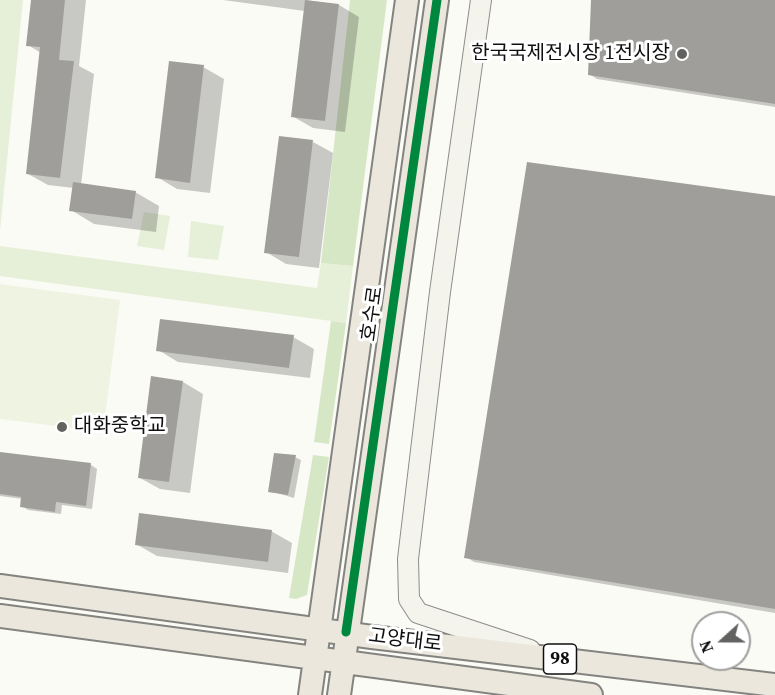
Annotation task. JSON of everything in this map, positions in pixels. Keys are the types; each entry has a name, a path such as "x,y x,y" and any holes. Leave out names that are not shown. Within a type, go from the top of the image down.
{"main road":[{"name":"호수로","path":"310,695 317,629 407,0"},
{"name":"호수로","path":"339,695 346,632 437,0"},
{"path":"481,0 439,302 408,559 409,599 418,613 556,658"},
{"name":"고양대로","path":"0,586 317,629 775,685"},
{"name":"고양대로","path":"0,616 343,660 591,695"}],"green space":[{"path":"0,0 23,0 0,231"},
{"path":"350,0 387,0 353,266 321,263"},
{"path":"144,212 170,216 164,250 137,246"},
{"path":"191,221 224,226 218,260 188,257"},
{"path":"0,246 317,288 321,263 353,266 346,323 0,276"},
{"path":"0,284 120,300 103,432 0,419"},
{"path":"331,321 346,323 329,444 314,442"},
{"path":"313,455 329,457 307,595 296,599 289,598"}],"building":[{"path":"31,0 65,0 59,60 74,61 60,178 26,174 40,47 26,46"},
{"path":"305,0 339,4 325,121 291,117"},
{"name":"한국국제전시장 1전시장","path":"591,0 775,0 775,104 588,75"},
{"path":"169,61 204,65 190,183 155,178"},
{"path":"279,136 313,140 299,257 264,253"},
{"path":"527,162 775,196 775,609 464,558"},
{"path":"73,182 136,191 132,219 69,211"},
{"path":"160,319 294,335 289,368 156,351"},
{"path":"151,376 183,381 169,482 138,478"},
{"path":"0,452 91,463 86,506 56,502 55,512 20,507 21,497 0,494"},
{"path":"274,453 296,455 288,495 268,492"},
{"path":"139,513 272,530 268,562 135,545"}],"cycle path":[{"path":"346,632 437,0"}],"place":[{"name":"한국국제전시장 1전시장","path":"682,54"},
{"name":"대화중학교","path":"62,427"}]}
